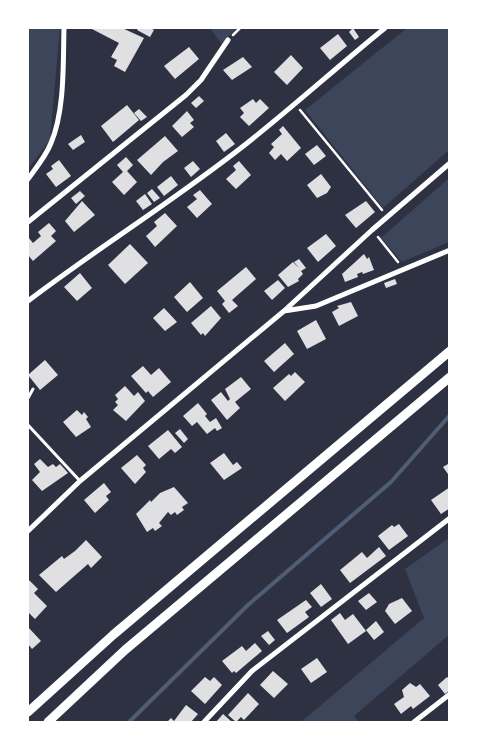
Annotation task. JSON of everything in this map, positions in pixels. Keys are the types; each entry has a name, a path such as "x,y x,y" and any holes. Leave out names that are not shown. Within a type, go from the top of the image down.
{"main road":[{"path":"28,712 113,635 450,351"},
{"path":"48,722 125,650 450,377"}],"street":[{"path":"28,179 51,143 56,125 64,62 64,28"},
{"path":"28,301 238,150 385,28"},
{"path":"28,222 186,95 201,80 228,40"},
{"path":"28,531 80,481 284,311 372,230 450,163"},
{"path":"284,311 316,306 403,268 450,250"},
{"path":"204,722 252,671 450,518"},
{"path":"414,722 450,694"}],"lane":[{"path":"28,398 33,389"},
{"path":"28,426 80,481"}],"path":[{"path":"294,103 387,217"},
{"path":"372,230 403,268"}],"shaded area":[{"path":"28,28 60,28 50,140 28,169"},
{"path":"210,28 236,28 222,45"},
{"path":"407,28 449,28 449,150 383,208 305,110"},
{"path":"449,178 449,242 402,262 381,238"},
{"path":"449,538 449,635 354,716 359,722 301,722 424,618 405,569"}],"building":[{"path":"93,28 122,28 144,38 125,72 114,66 117,60 111,57 119,43"},
{"path":"138,28 154,30 150,37 137,30"},
{"path":"353,28 359,37 355,40 349,32"},
{"path":"338,34 347,46 330,60 320,48"},
{"path":"189,47 199,59 175,79 164,66"},
{"path":"291,55 303,68 287,85 274,72"},
{"path":"243,57 252,67 232,80 223,70"},
{"path":"199,96 204,101 196,108 191,103"},
{"path":"253,99 256,103 260,99 269,108 249,126 240,117 244,113 240,108"},
{"path":"127,105 139,120 113,142 101,126"},
{"path":"139,109 147,117 141,121 134,113"},
{"path":"187,111 194,120 190,123 194,127 182,137 172,126"},
{"path":"283,126 301,148 287,161 281,154 275,160 269,153 274,147 271,144 282,134 279,130"},
{"path":"226,133 235,144 224,152 216,141"},
{"path":"81,135 85,142 73,150 68,144"},
{"path":"165,136 178,151 163,162 151,175 137,160"},
{"path":"317,145 326,156 314,165 305,154"},
{"path":"126,157 133,165 127,171 137,182 124,195 112,182 123,172 117,165"},
{"path":"59,160 71,176 56,187 46,174 53,169 51,166"},
{"path":"193,161 200,169 191,177 184,168"},
{"path":"239,161 251,175 236,189 226,179 236,170 233,166"},
{"path":"321,174 331,187 327,193 317,198 307,185"},
{"path":"171,176 178,185 164,196 157,187"},
{"path":"152,189 160,198 154,202 147,193"},
{"path":"200,190 212,204 197,218 187,207 197,199 193,195"},
{"path":"80,191 85,196 76,204 71,198"},
{"path":"145,194 152,204 143,210 136,201"},
{"path":"82,201 95,215 74,232 65,221"},
{"path":"366,201 375,212 356,228 345,215"},
{"path":"165,213 177,226 155,247 146,236 157,226 154,222"},
{"path":"49,223 56,231 51,236 56,241 33,261 28,255 28,237 33,243 41,236 38,232"},
{"path":"326,234 336,246 318,262 307,248"},
{"path":"130,244 148,263 125,284 108,265"},
{"path":"364,254 367,259 369,257 374,270 357,274 358,277 345,282 342,274"},
{"path":"299,259 306,268 301,271 303,274 298,279 299,281 288,287 278,275 293,262 299,268 294,262"},
{"path":"246,267 256,279 232,300 238,306 229,313 222,304 225,301 217,291"},
{"path":"80,273 92,288 77,301 64,287"},
{"path":"395,279 397,284 386,288 384,283"},
{"path":"278,280 285,288 272,300 264,291"},
{"path":"190,282 203,298 187,312 174,297"},
{"path":"351,302 358,316 339,326 332,312 339,308 337,306"},
{"path":"211,306 221,318 205,336 203,333 201,335 191,323"},
{"path":"164,308 177,322 165,331 153,318"},
{"path":"316,320 326,339 307,349 297,331"},
{"path":"285,343 294,354 274,372 264,361"},
{"path":"45,360 58,375 40,390 28,375"},
{"path":"143,366 151,375 159,368 171,382 153,397 148,391 146,393 131,376"},
{"path":"295,372 305,382 285,401 273,388 289,374 291,376"},
{"path":"241,377 251,389 235,402 240,408 227,420 211,400 221,392 228,401 230,399 225,389"},
{"path":"125,386 134,396 138,392 145,401 126,421 113,410 118,405 115,402 118,399 115,395"},
{"path":"198,403 207,414 205,416 210,422 216,418 222,428 217,431 215,428 207,434 197,422 192,426 183,416"},
{"path":"77,410 82,415 84,412 88,417 86,419 91,427 76,437 63,422"},
{"path":"180,429 188,439 184,443 175,433"},
{"path":"168,430 182,447 175,453 171,449 159,459 148,446"},
{"path":"224,453 233,465 237,462 242,468 224,480 210,463"},
{"path":"137,455 146,465 143,468 146,472 135,484 121,468"},
{"path":"40,459 48,467 53,464 56,467 60,464 68,473 42,491 32,480 40,472 34,464"},
{"path":"448,464 450,466 450,477 443,467"},
{"path":"104,483 111,492 106,496 109,500 95,513 84,500"},
{"path":"174,487 188,503 182,507 184,510 177,515 175,512 171,515 168,512 159,523 162,526 155,531 153,528 147,532 136,514 150,500 151,502 160,493"},
{"path":"450,487 450,508 441,514 431,500"},
{"path":"399,524 408,536 389,550 378,536 392,525 394,527"},
{"path":"86,540 102,557 91,568 88,564 56,592 39,575 62,556 64,559 75,551"},
{"path":"379,547 386,556 350,583 340,570 362,552 367,558"},
{"path":"28,579 38,589 34,593 47,606 35,619 28,612"},
{"path":"321,584 332,599 321,607 310,593"},
{"path":"369,593 377,602 366,610 358,601"},
{"path":"402,598 412,611 395,624 385,611 389,604"},
{"path":"306,600 312,607 305,612 309,617 287,633 277,620"},
{"path":"340,613 345,620 353,614 366,631 348,644 331,620"},
{"path":"376,621 384,632 374,640 366,630"},
{"path":"28,627 41,641 32,649 28,644"},
{"path":"268,631 275,640 269,645 261,636"},
{"path":"255,643 262,651 236,673 234,671 232,673 222,661 242,646 246,651"},
{"path":"317,658 327,672 311,683 301,669"},
{"path":"273,671 288,684 274,698 260,685"},
{"path":"205,677 210,681 214,677 222,685 205,704 191,691"},
{"path":"447,677 450,680 450,690 445,694 438,685"},
{"path":"410,683 416,687 420,684 430,696 413,709 411,706 401,714 394,704 404,697 402,690"},
{"path":"248,693 259,704 244,720 241,717 236,722 228,715"},
{"path":"186,705 198,714 191,722 167,722 171,718 174,721"},
{"path":"223,714 232,722 216,722"}],"waterway":[{"path":"129,722 248,605 391,482 450,415"}]}
